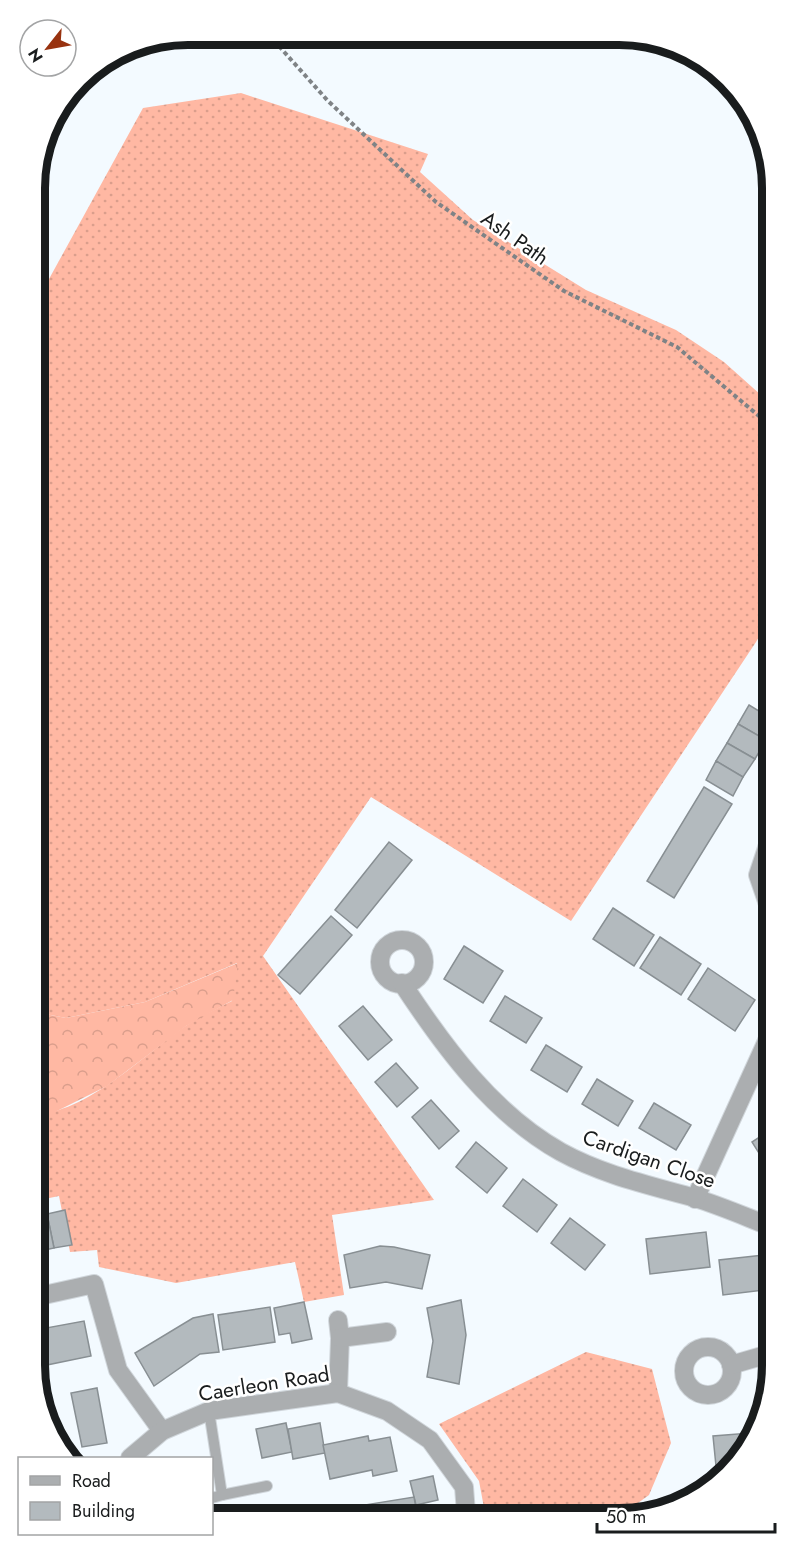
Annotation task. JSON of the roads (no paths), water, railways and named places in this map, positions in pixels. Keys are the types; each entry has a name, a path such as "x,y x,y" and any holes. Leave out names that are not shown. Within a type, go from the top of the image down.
{"street":[{"path":"762,863 758,875 762,887"},
{"name":"Cardigan Close","path":"402,983 422,1014 459,1062 493,1100 525,1128 561,1152 607,1173 695,1199 762,1223"},
{"path":"695,1199 762,1052"},
{"path":"45,1294 94,1284 118,1370 162,1431"},
{"path":"338,1393 339,1329 387,1332"},
{"path":"731,1365 762,1356"},
{"name":"Caerleon Road","path":"131,1457 162,1431 209,1411 338,1393 387,1411 430,1440 464,1487 466,1508"}],"lane":[{"path":"209,1411 217,1496 267,1486"}]}
